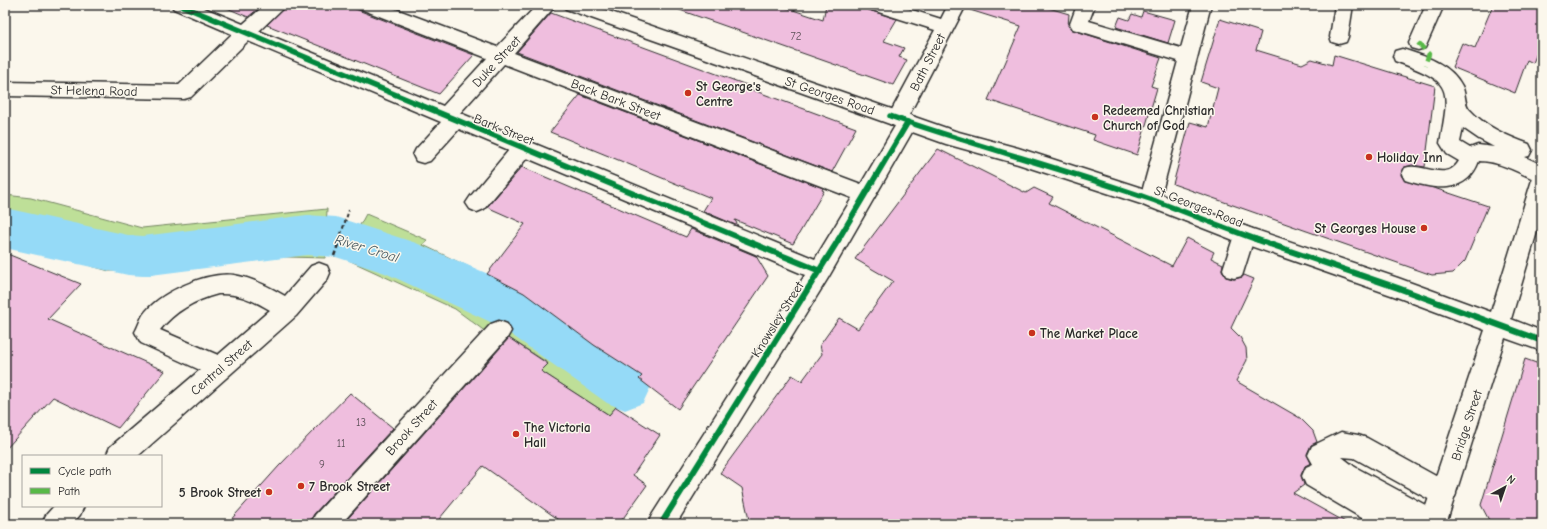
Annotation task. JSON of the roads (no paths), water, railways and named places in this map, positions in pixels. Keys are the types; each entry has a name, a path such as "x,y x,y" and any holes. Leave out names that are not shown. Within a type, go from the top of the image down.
{"street":[{"name":"Bark Street","path":"180,5 820,271"},
{"path":"245,33 276,5"},
{"name":"Back Bark Street","path":"367,5 865,194"},
{"name":"Duke Street","path":"423,155 450,118 501,56 547,5"},
{"name":"St Georges Road","path":"572,5 902,121 953,138 1026,158 1150,199 1244,235 1398,288 1542,341"},
{"path":"874,5 945,27"},
{"name":"Bath Street","path":"902,121 945,27 957,5"},
{"path":"1086,5 1079,24 1188,57"},
{"path":"1150,199 1202,5"},
{"path":"1339,37 1344,5"},
{"path":"1418,43 1435,5"},
{"name":"St Helena Road","path":"5,89 184,92 245,33"},
{"path":"1402,56 1438,72 1448,80 1454,88 1456,107 1450,143 1454,149 1460,153 1473,155 1484,152 1500,156 1542,174"},
{"path":"1456,107 1465,120 1492,138 1542,158"},
{"name":"Knowsley Street","path":"661,524 820,271 865,194 902,121"},
{"path":"1412,174 1432,180 1445,180 1465,170 1473,155 1476,128"},
{"path":"478,203 523,148"},
{"name":"Bridge Street","path":"1436,515 1498,325 1542,180"},
{"path":"1234,269 1244,235"},
{"name":"Central Street","path":"120,455 288,309 319,273"},
{"path":"221,368 149,336 147,332 148,324 170,305 190,293 214,285 229,283 251,290 288,309"},
{"name":"Brook Street","path":"324,524 499,331"},
{"path":"1397,524 1318,465 1436,515"},
{"path":"55,524 70,507"}],"waterway":[{"name":"River Croal","path":"5,228 128,255 143,256 307,235 336,237 399,257 517,310 625,386"}],"place":[{"name":"St George's Centre","path":"688,93"},
{"name":"Redeemed Christian Church of God","path":"1095,117"},
{"name":"Holiday Inn","path":"1369,157"},
{"name":"St Georges House","path":"1424,228"},
{"name":"The Market Place","path":"1032,333"},
{"name":"The Victoria Hall","path":"516,434"},
{"name":"7 Brook Street","path":"301,486"},
{"name":"5 Brook Street","path":"269,492"}]}
